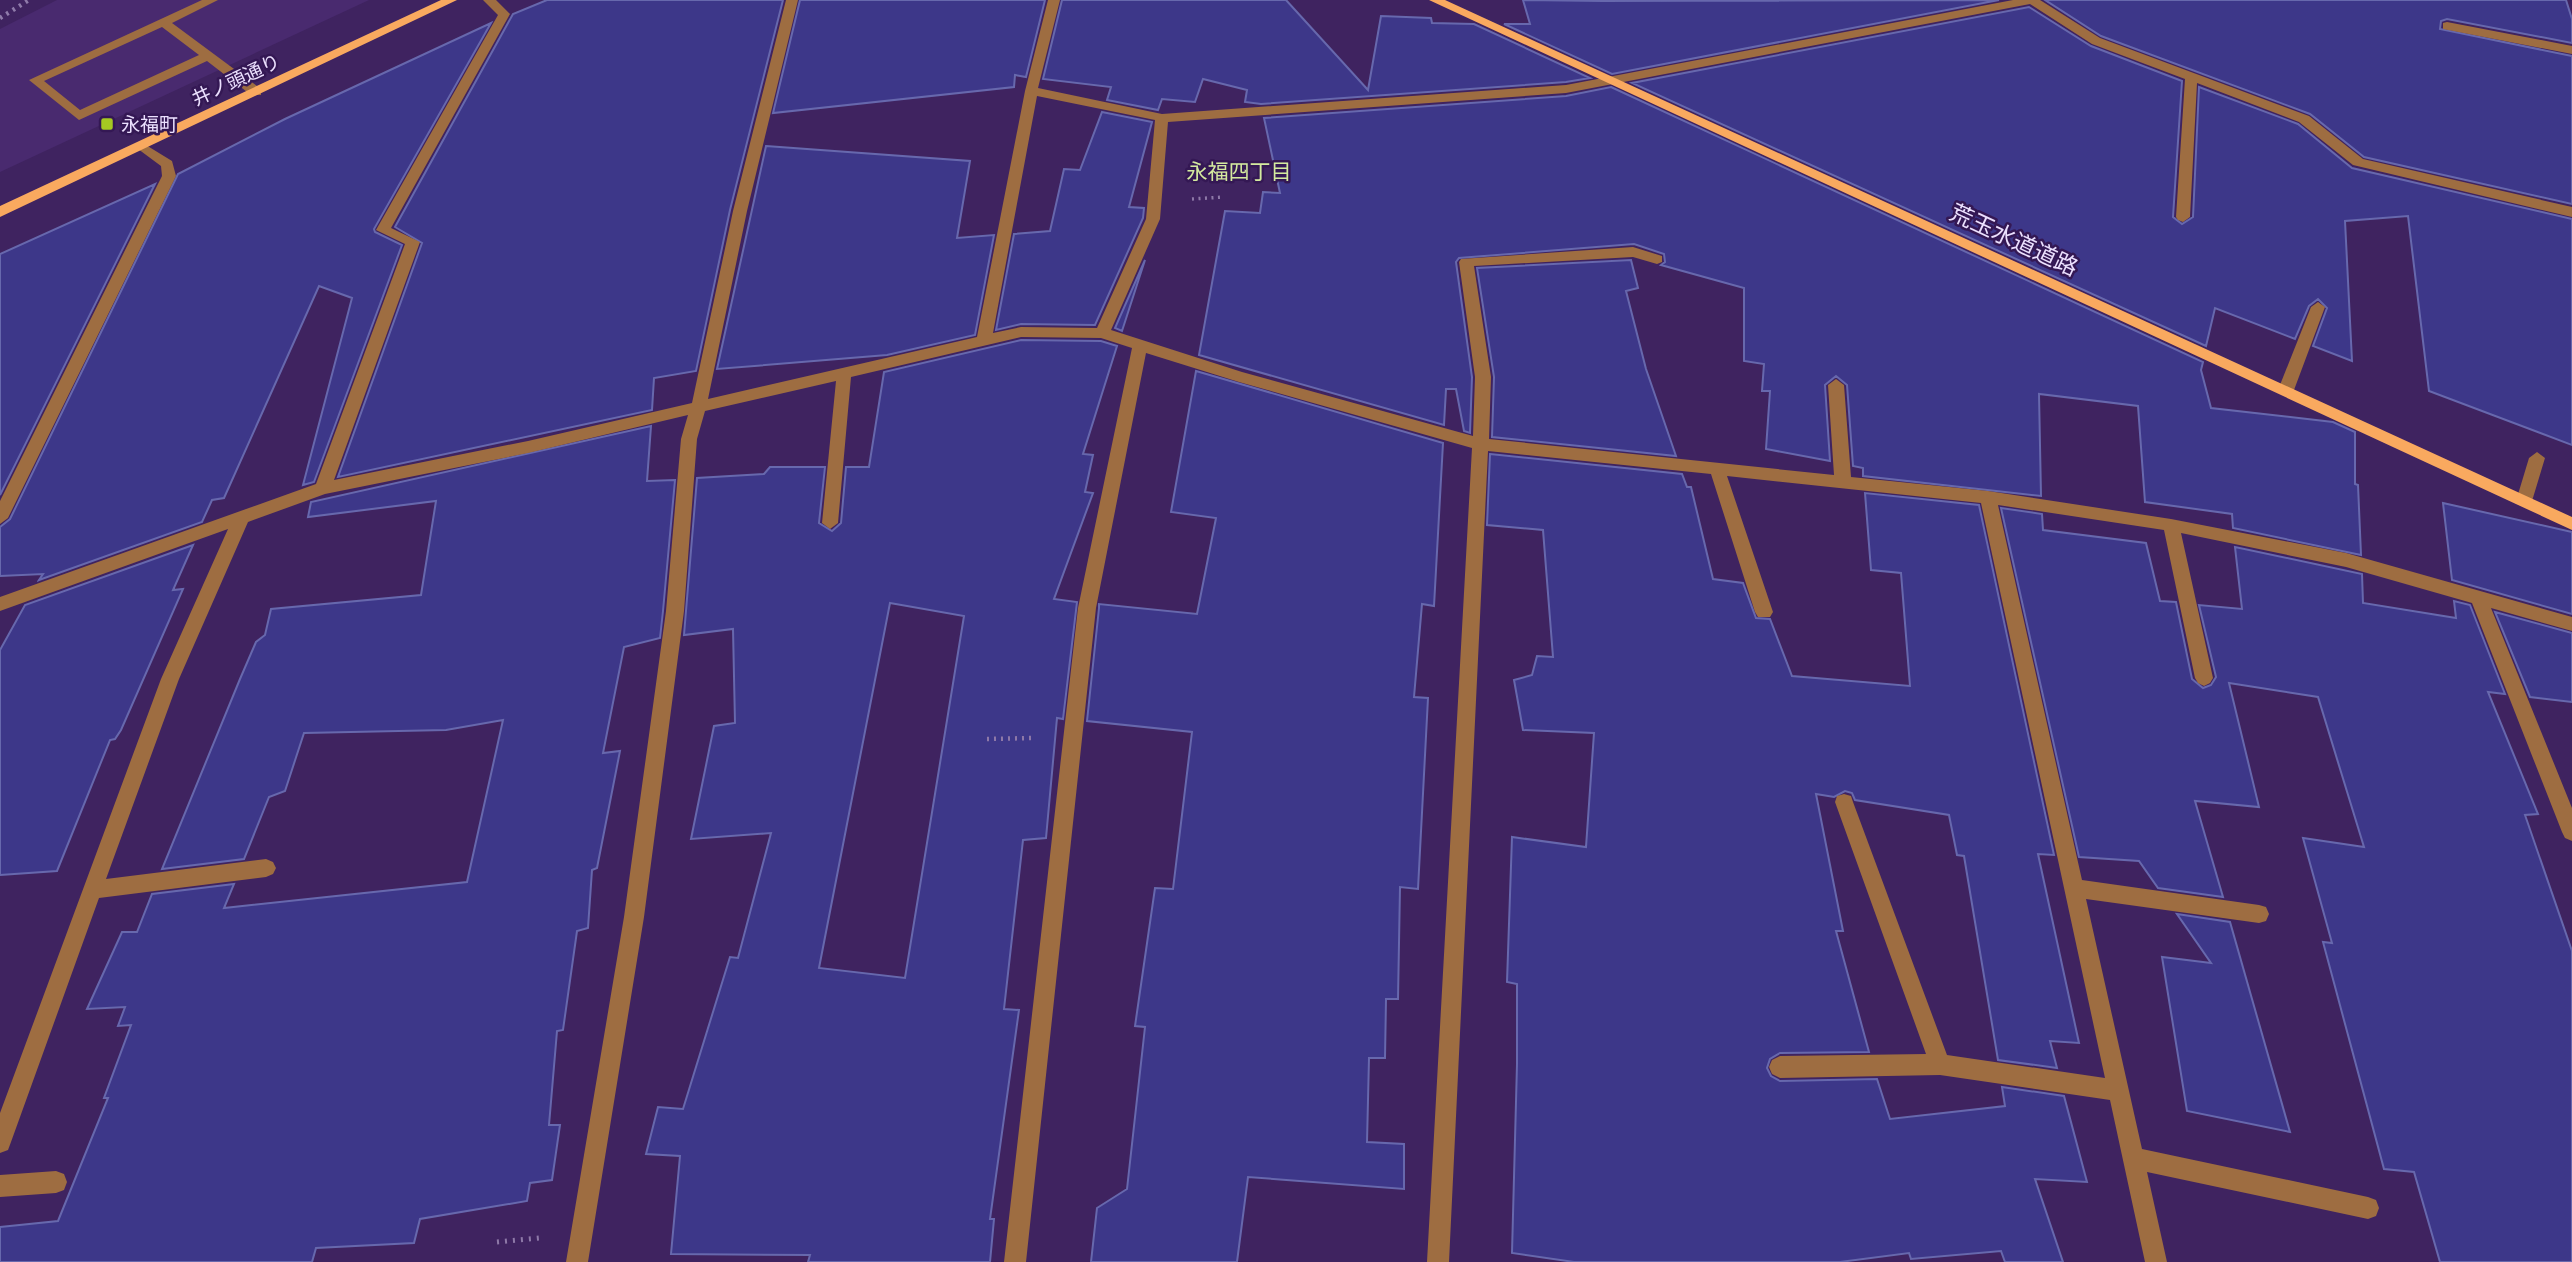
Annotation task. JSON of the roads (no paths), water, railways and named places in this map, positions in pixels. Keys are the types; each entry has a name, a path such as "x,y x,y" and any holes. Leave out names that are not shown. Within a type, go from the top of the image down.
{"main road":[{"name":"井ノ頭通り","path":"0,212 451,0"},
{"name":"荒玉水道道路","path":"1435,0 2572,524"}],"street":[{"path":"208,56 79,116 35,80 212,0"},
{"path":"323,488 413,242 383,230 504,14 489,0"},
{"path":"576,1262 634,917 675,611 689,439 699,408 740,211 792,0"},
{"path":"984,340 1031,92 1054,0"},
{"path":"1031,92 1063,95 1162,118 1566,89 2032,0 2096,40 2304,119 2358,162 2572,212"},
{"path":"163,22 256,92"},
{"path":"2447,26 2572,50"},
{"path":"2183,217 2191,77"},
{"path":"1102,334 1153,219 1162,118"},
{"path":"0,518 5,495 169,176 167,164 141,146"},
{"path":"1438,1262 1484,396 1466,261 1633,252 1657,259"},
{"path":"2286,390 2318,307"},
{"path":"0,604 323,488 699,408 1021,332 1102,334 1480,444 1988,497 2171,525 2346,560 2572,624"},
{"path":"1015,1262 1087,608 1140,347"},
{"path":"830,523 844,375"},
{"path":"1836,385 1843,481"},
{"path":"2524,501 2537,458"},
{"path":"1717,469 1764,612"},
{"path":"1988,497 2156,1262"},
{"path":"0,1142 7,1101 93,890 170,679 241,518"},
{"path":"2171,525 2204,678"},
{"path":"2479,599 2572,832"},
{"path":"1844,802 1940,1064"},
{"path":"93,890 266,869"},
{"path":"2074,888 2259,914"},
{"path":"1780,1067 1940,1064 2118,1090"},
{"path":"2133,1158 2368,1208"},
{"path":"0,1186 56,1182"}],"railway":[{"path":"0,18 29,0"}],"place":[{"name":"永福町","path":"107,124"}],"district":[{"name":"永福四丁目","path":"1239,171"}]}
